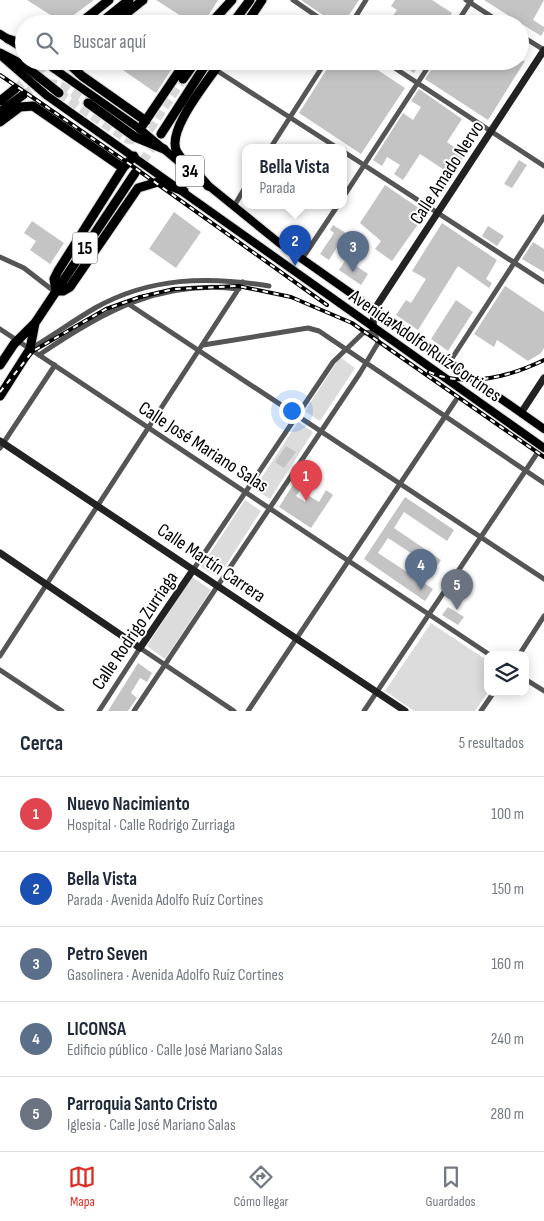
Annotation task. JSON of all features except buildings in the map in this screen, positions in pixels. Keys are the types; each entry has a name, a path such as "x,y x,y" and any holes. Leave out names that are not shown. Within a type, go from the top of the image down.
{"highway":[{"path":"90,15 109,0"},
{"path":"110,15 129,0"},
{"path":"124,15 143,0"},
{"path":"218,15 232,0"},
{"path":"239,15 250,0"},
{"path":"252,15 262,0"},
{"path":"8,39 15,41"},
{"path":"0,54 15,61"},
{"path":"30,70 59,93"},
{"path":"75,70 146,121"},
{"path":"140,129 180,70"},
{"path":"184,80 190,70"},
{"path":"161,134 202,70"},
{"path":"208,186 200,174 183,160 174,143 178,127 216,70"},
{"path":"0,101 19,92 0,112"},
{"path":"88,103 135,137 164,149"},
{"path":"0,122 20,107 32,106 123,168"},
{"path":"134,156 123,168 58,271 54,279 56,292 70,287 138,188 158,182 184,191"},
{"name":"15","path":"0,364 35,323 135,173"},
{"name":"15","path":"0,396 30,349 35,323"}],"main road":[{"path":"0,34 15,43"},
{"name":"Avenida Adolfo Ruíz Cortines","path":"0,54 15,67"},
{"name":"Avenida Adolfo Ruíz Cortines","path":"18,70 46,95 184,191 373,330 544,448"},
{"name":"Avenida Adolfo Ruíz Cortines","path":"57,70 140,129 208,186 302,259 544,429"}],"street":[{"path":"293,0 315,15"},
{"path":"357,15 366,0"},
{"path":"461,15 469,1 490,15"},
{"path":"529,41 544,50"},
{"name":"Calle Amado Nervo","path":"374,310 544,50"},
{"path":"216,70 331,144"},
{"path":"273,144 320,70"},
{"path":"398,70 544,166"},
{"path":"347,191 426,70"},
{"path":"347,154 544,282"},
{"path":"234,206 242,193"},
{"path":"302,259 335,209"},
{"path":"449,362 544,217"},
{"path":"0,257 24,268 56,292"},
{"path":"30,349 96,307 137,290 187,280 243,282 269,286"},
{"path":"0,656 48,585 243,282"},
{"path":"39,355 90,322 127,303 158,294 193,288 239,289"},
{"path":"127,303 544,579"},
{"path":"134,711 322,432 378,343 373,330 374,310"},
{"path":"203,345 308,328 319,331 544,483"},
{"name":"Calle José Mariano Salas","path":"0,329 484,651"},
{"name":"Calle Rodrigo Zurriaga","path":"99,711 333,362 364,333 373,330"},
{"path":"1,444 55,365"},
{"path":"522,413 544,378"},
{"path":"248,711 456,400"},
{"name":"Calle Martín Carrera","path":"1,444 98,506 405,711"},
{"path":"364,711 536,455"},
{"path":"0,553 234,711"},
{"path":"522,651 544,616"},
{"path":"0,670 62,711"},
{"path":"529,681 544,691"},
{"path":"481,711 491,696"}],"shaded area":[{"path":"340,357 355,368 320,421 305,411"},
{"path":"298,422 313,432 270,499 254,489"},
{"path":"245,500 261,511 218,577 201,567"},
{"path":"192,577 211,590 165,659 147,646"},
{"path":"431,623 484,658 485,696 475,711 414,711 385,691"}],"tunnel":[{"path":"15,89 39,70"},
{"path":"59,93 127,139 135,140 150,129 183,79"},
{"path":"23,95 42,85 56,84 88,103"},
{"path":"135,173 157,140"}],"railway":[{"path":"0,75 128,163 327,305"},
{"path":"0,392 33,351 106,309 140,297 174,289 238,286 291,297 352,323 544,457"},
{"path":"429,372 443,377 473,380 517,371 544,360"}],"place":[{"name":"Bella Vista","path":"295,266"},
{"name":"Petro Seven","path":"353,272"},
{"name":"Nuevo Nacimiento","path":"306,501"},
{"name":"LICONSA","path":"421,590"},
{"name":"Parroquia Santo Cristo","path":"457,610"}]}
